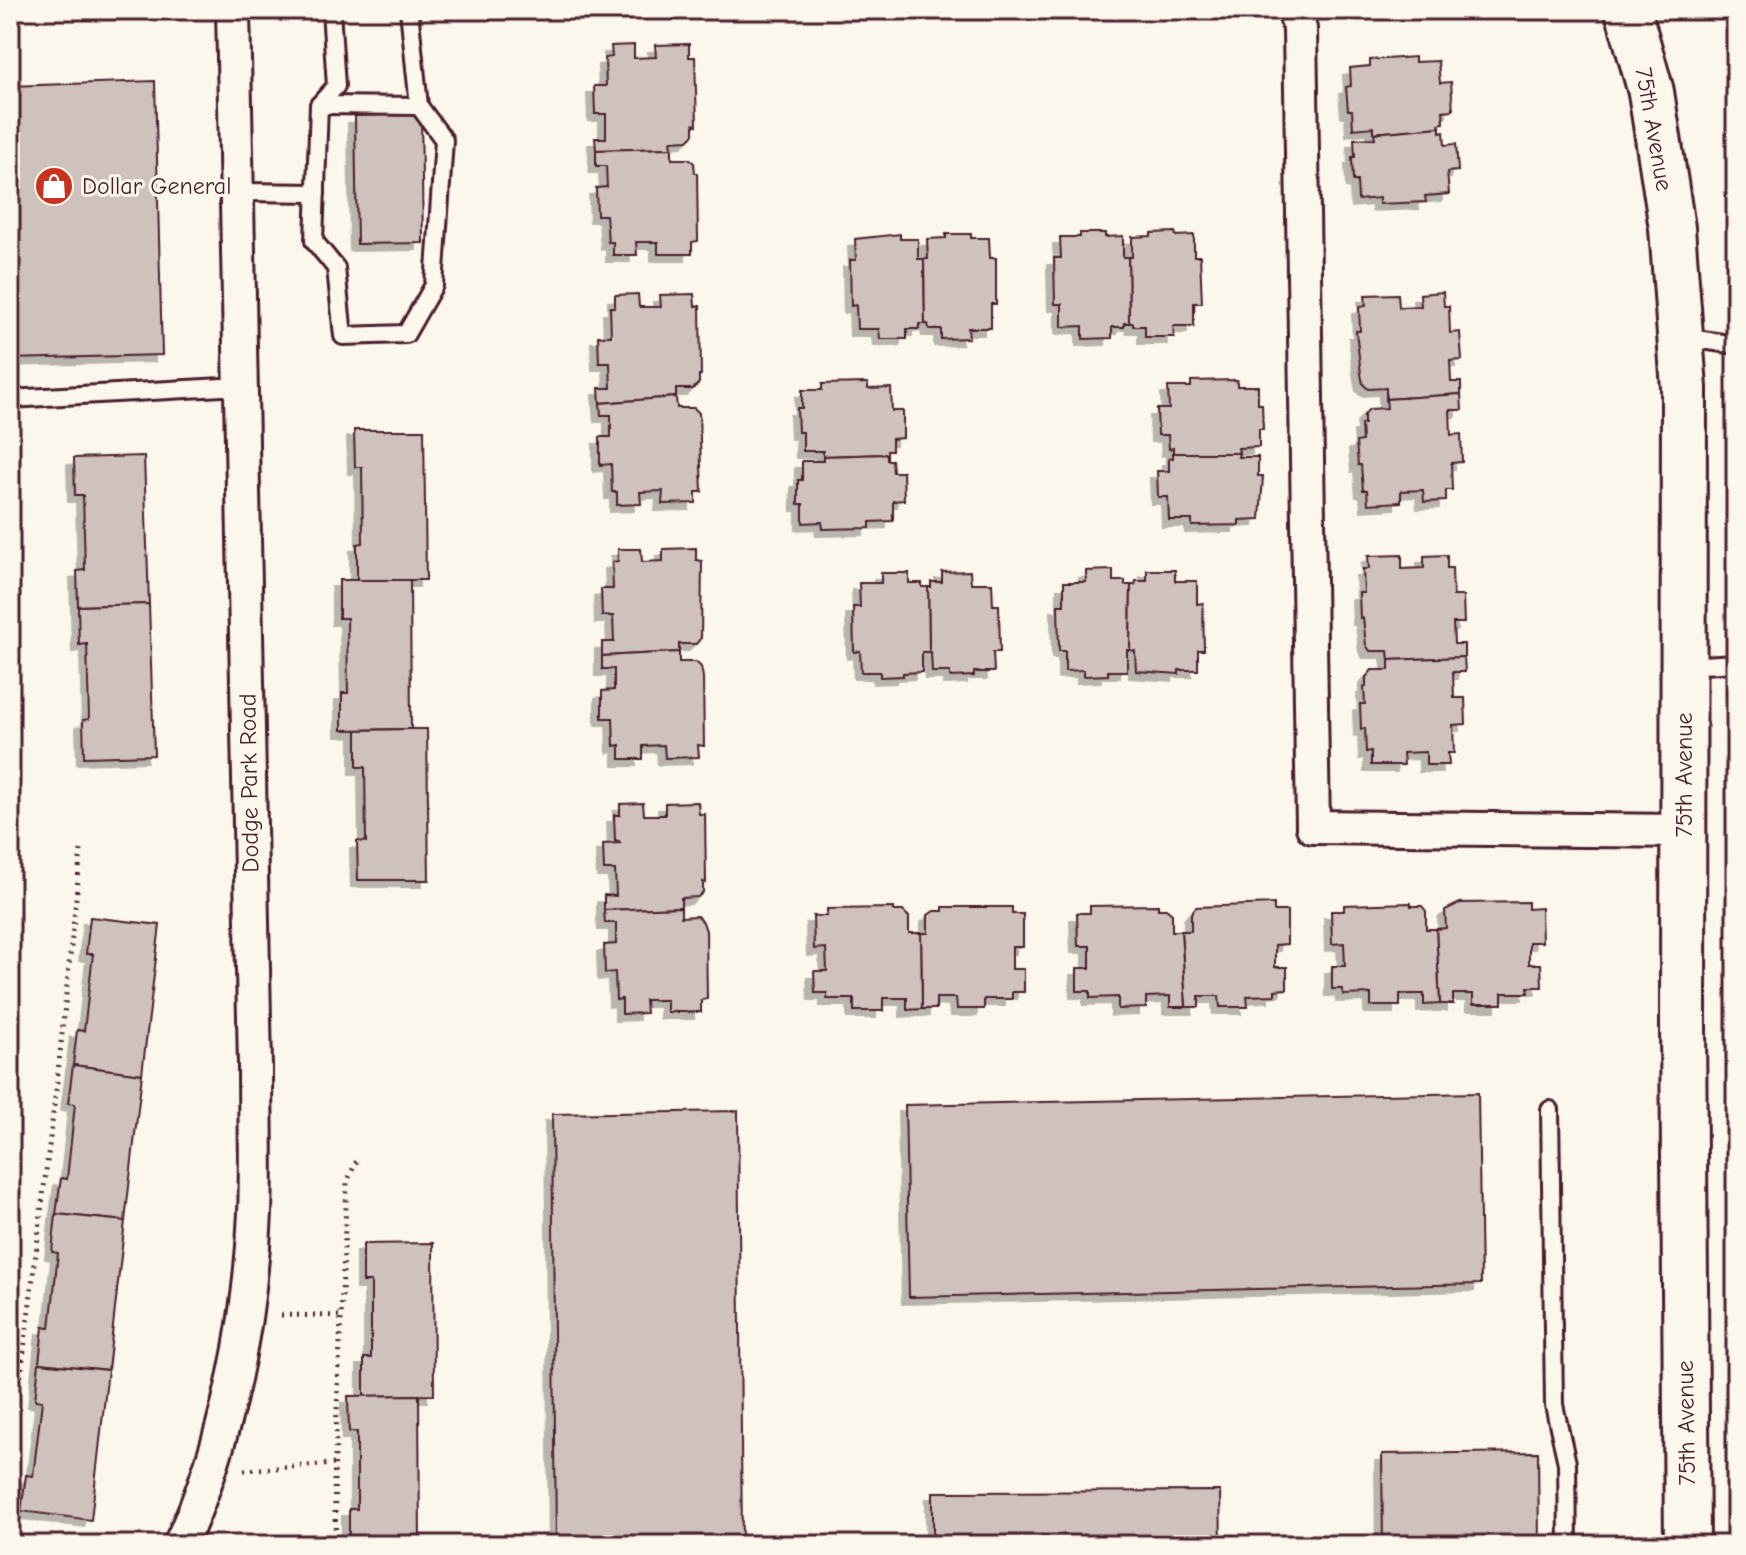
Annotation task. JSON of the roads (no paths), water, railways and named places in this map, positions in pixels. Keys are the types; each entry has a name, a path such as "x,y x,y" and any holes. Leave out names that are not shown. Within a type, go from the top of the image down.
{"street":[{"name":"Dodge Park Road","path":"180,1545 209,1469 229,1397 241,1337 255,1214 255,1066 233,10"},
{"path":"1294,10 1300,29 1313,827 1684,831"},
{"name":"75th Avenue","path":"1628,10 1653,107 1672,228 1684,388 1687,1545"}],"lane":[{"path":"331,10 336,86 319,105 314,241 336,268 343,336 406,334 434,285 444,140 419,106 409,10"},
{"path":"319,105 419,106"},
{"path":"237,192 316,193"},
{"path":"1680,337 1736,345"},
{"path":"10,399 240,386"},
{"path":"1684,666 1736,663"},
{"path":"1550,1110 1554,1405 1567,1463 1568,1545"}],"place":[{"name":"Dollar General","path":"54,186"}]}
